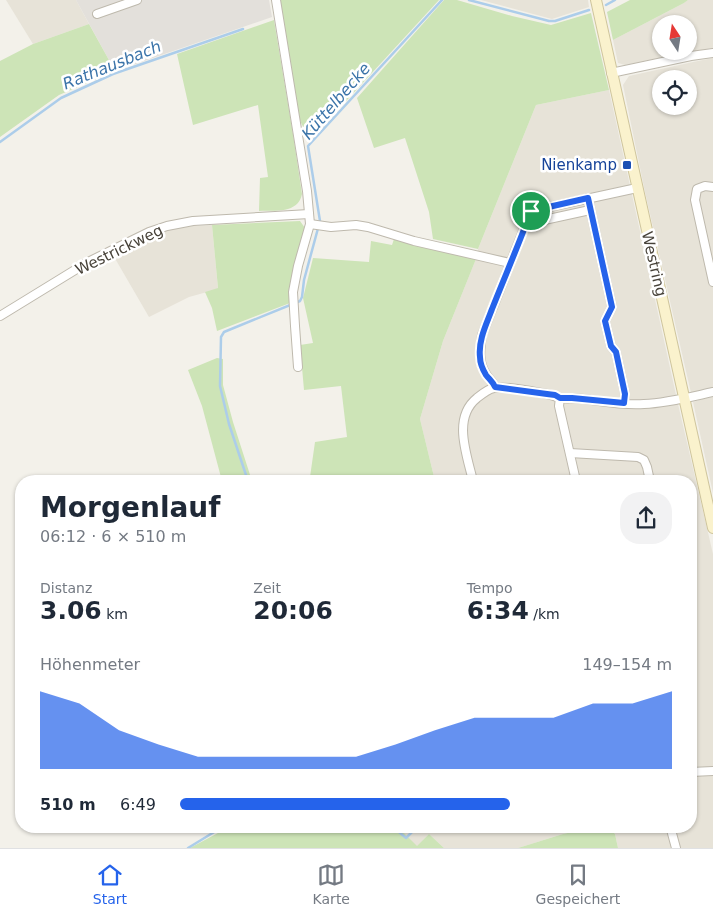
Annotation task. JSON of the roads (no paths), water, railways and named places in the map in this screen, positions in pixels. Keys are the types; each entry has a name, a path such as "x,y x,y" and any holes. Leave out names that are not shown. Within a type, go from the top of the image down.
{"street":[{"path":"97,14 137,0"},
{"path":"276,0 307,191 310,224 298,266 294,292 298,367"},
{"name":"Westring","path":"596,0 713,528"},
{"path":"611,73 713,53"},
{"path":"713,187 705,186 697,190 695,200 713,282"},
{"path":"495,387 482,367 480,350 482,335 531,211 637,188"},
{"path":"588,198 612,307 605,321 611,346 616,352 625,394 624,403"},
{"path":"526,224 590,210"},
{"name":"Westrickweg","path":"0,316 88,262 149,232 166,226 193,221 309,214"},
{"path":"310,224 331,227 368,227 510,263"},
{"path":"471,475 463,439 464,421 467,411 474,400 482,393 495,387 555,395 560,398 641,404 684,399 713,392"},
{"path":"560,398 559,406 575,475"},
{"path":"570,454 638,457 644,460 649,475"},
{"path":"697,772 713,771"},
{"path":"672,833 676,848"}],"waterway":[{"name":"Küttelbecke","path":"246,475 229,424 220,386 221,337 224,332 300,301 320,221 308,146 442,0"},
{"name":"Rathausbach","path":"469,0 549,21 555,21 589,10"},
{"name":"Rathausbach","path":"606,5 615,0"},
{"name":"Rathausbach","path":"0,142 61,98 113,74 243,29"},
{"name":"Küttelbecke","path":"188,848 213,833"},
{"path":"400,833 406,838 411,833"}],"place":[{"name":"Nienkamp","path":"627,165"}]}
